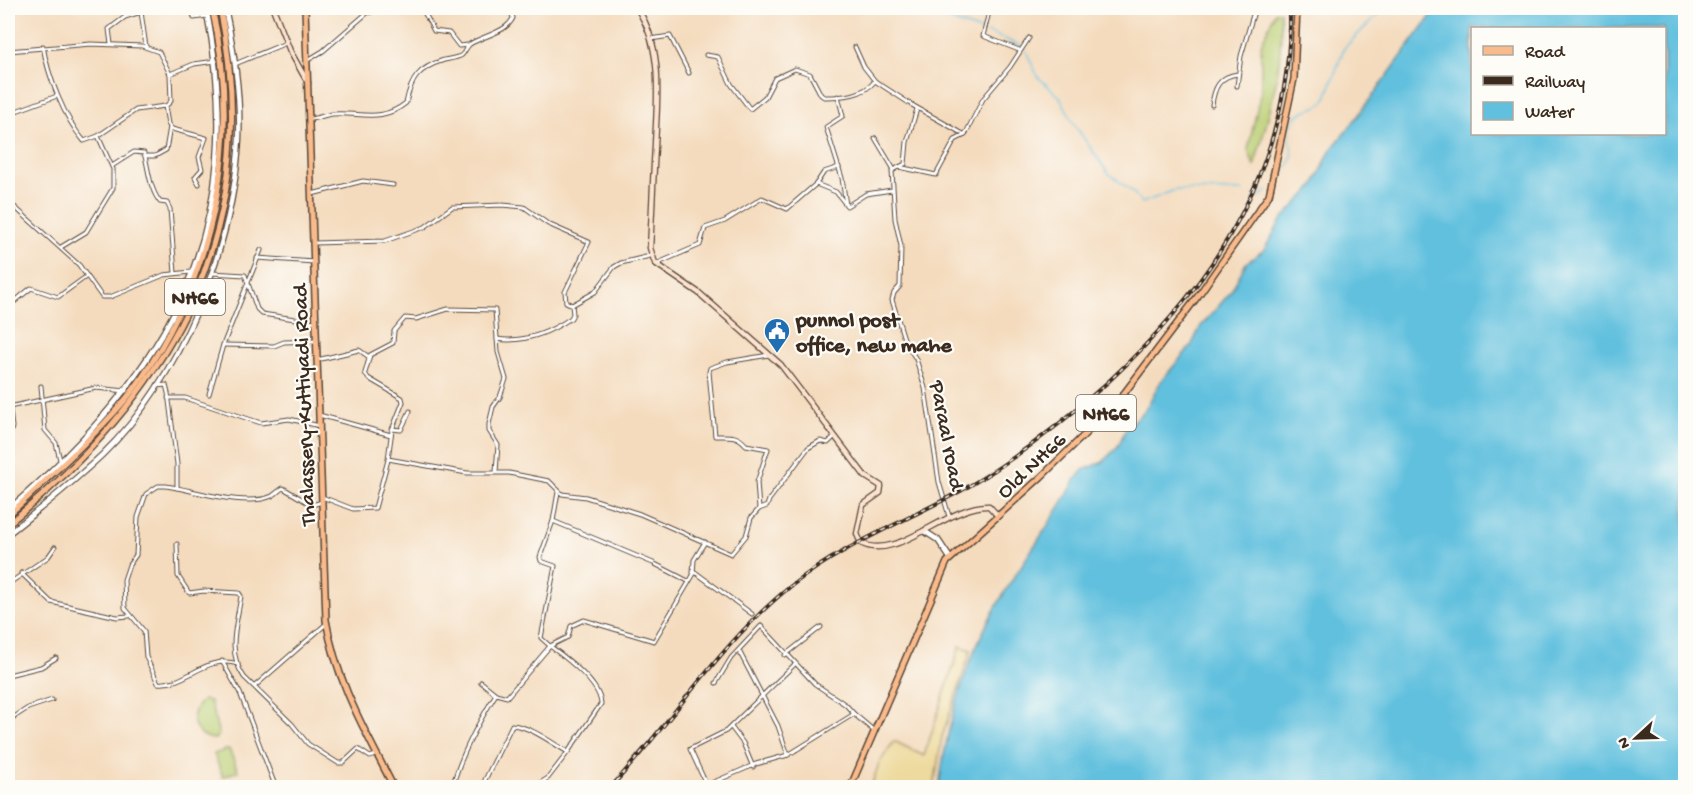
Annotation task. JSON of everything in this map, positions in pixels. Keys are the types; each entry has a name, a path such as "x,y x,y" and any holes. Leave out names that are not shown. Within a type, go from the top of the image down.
{"main road":[{"name":"NH66","path":"8,515 75,452 114,411 140,380 183,307 206,245 217,206 224,158 226,126 223,78 212,8"},
{"name":"NH66","path":"8,524 42,496 112,425 167,350 191,306 214,248 231,160 232,85 220,8"},
{"path":"273,8 287,43 309,86"},
{"name":"Thalassery-Kuttiyadi Road","path":"305,8 326,624 332,658 343,687 394,788"},
{"path":"637,8 645,19 658,75 650,256 656,264 699,293 781,365 865,476 881,486 880,493 863,505 857,534 861,543 882,547 924,531 965,508 985,506 992,508 998,516"},
{"name":"Old NH66","path":"850,788 950,558 998,516 1128,390 1269,195 1294,79 1297,8"}],"street":[{"path":"111,44 109,29 125,18 152,8"},
{"path":"192,8 194,18 207,16"},
{"path":"8,510 61,462 126,392 160,341 192,272 208,215 219,145 216,61 206,8"},
{"path":"8,534 102,454 155,386 184,341 212,273 228,216 239,139 235,64 225,8"},
{"path":"308,60 323,51 367,13 388,8"},
{"path":"422,8 435,31 449,33 459,46 469,45 490,37 513,21 510,8"},
{"path":"990,8 983,36 1021,48"},
{"path":"1237,86 1244,39 1255,8"},
{"path":"141,12 146,47"},
{"path":"651,39 670,36 689,73"},
{"path":"899,167 936,175 955,140 965,135 983,99 1010,67 1029,38"},
{"path":"8,41 13,51"},
{"path":"235,64 287,43"},
{"path":"8,51 43,46 111,44 146,47 159,52 170,74 171,101 165,106 136,110 98,135 88,140 82,138 57,96 43,46"},
{"path":"310,120 332,114 366,117 400,108 406,103 408,90 415,76 434,63 462,54 469,45"},
{"path":"855,47 864,68 875,81 917,109 965,135"},
{"path":"706,55 718,57 731,84 750,109 765,97 775,78 795,69 810,74 820,95 838,96 858,93 875,81"},
{"path":"170,74 194,64 216,61"},
{"path":"1212,105 1215,87 1220,81 1228,75 1238,74"},
{"path":"8,114 57,96"},
{"path":"838,96 843,116 826,127 839,167 846,206"},
{"path":"112,166 134,152 155,156 165,150 170,127 165,106"},
{"path":"893,168 905,164 907,142 917,109"},
{"path":"170,127 206,138 199,157 202,169 195,177 199,184"},
{"path":"61,248 81,237 93,223 113,188 112,166 98,135"},
{"path":"846,206 866,194 892,190 893,168 875,138"},
{"path":"146,156 146,169 155,196 160,202 167,203 171,214 175,273"},
{"path":"656,264 700,245 705,228 725,221 762,198 787,209 816,184 824,172 839,167"},
{"path":"312,194 363,181 393,185"},
{"path":"816,184 836,192 846,206"},
{"name":"Paraal road","path":"892,190 901,253 900,286 892,300 905,342 916,359 925,388 939,482 949,516"},
{"path":"8,201 61,248 87,276 102,297 110,297 145,282 175,273 192,272"},
{"path":"314,243 386,241 425,227 452,207 513,205 524,207 548,224 589,242 565,292 566,302 572,305"},
{"path":"209,394 223,345 247,279 261,250"},
{"path":"572,305 595,292 621,263 650,256"},
{"path":"257,258 314,262"},
{"path":"212,273 240,274 247,279 257,309 262,314 316,322"},
{"path":"8,307 31,288 41,290 55,298 63,295 87,276"},
{"path":"497,339 517,340 534,337 571,318 572,305"},
{"path":"238,664 215,661 182,676 158,683 146,657 144,631 125,608 124,580 129,565 136,555 140,509 151,489 158,486 251,499 270,496 283,488 312,505 322,500 353,509 375,508 388,459 392,429 403,402 402,398 368,378 365,373 369,357 393,343 394,331 405,318 416,319 448,309 495,310 497,339 506,379 500,397 493,407 489,424 489,431 498,445 496,472"},
{"path":"223,345 274,346 284,342 317,341"},
{"path":"318,360 359,351 369,357"},
{"path":"759,509 757,482 768,448 746,445 742,440 730,435 715,436 710,368 727,362 769,355"},
{"path":"155,386 166,385 177,464 177,488"},
{"path":"41,386 45,430 56,443 61,462"},
{"path":"9,407 96,388 126,392"},
{"path":"8,393 12,427 8,445"},
{"path":"168,398 185,398 261,423 289,419 320,426"},
{"path":"392,429 402,429 410,411"},
{"path":"319,415 391,435"},
{"path":"558,492 586,497 640,514 731,554 746,536 752,518 759,509 767,506 769,500 808,448 820,441 828,442 835,436"},
{"path":"388,459 467,474 496,472 555,484 558,492 553,521 540,557 541,561 555,566 541,638 573,663 601,699 598,710 548,778 532,788"},
{"path":"553,521 653,563 688,581"},
{"path":"924,531 938,540 950,558"},
{"path":"480,682 496,694 507,696 550,646 568,638 571,626 584,620 654,641 693,573 694,560 705,542"},
{"path":"177,544 178,576 189,594 204,591 239,593 241,597 234,622 234,650 244,677 304,736 308,744 338,763 343,763 358,749 370,757 377,754"},
{"path":"8,584 21,573 48,557 55,547"},
{"path":"21,573 51,602 117,617 129,615"},
{"path":"693,573 699,573 752,615"},
{"path":"255,686 326,624"},
{"path":"716,683 761,626 815,684 846,705 875,732"},
{"path":"786,655 821,627"},
{"path":"739,651 778,726 788,755"},
{"path":"8,675 40,667 56,658"},
{"path":"222,661 240,693 276,788"},
{"path":"795,665 719,735 690,748 707,786 788,755 854,714"},
{"path":"452,788 458,766 477,724 496,694"},
{"path":"8,721 28,708 52,700"},
{"path":"481,788 512,725 521,726 544,737 568,752"},
{"path":"730,726 743,743 753,767"}],"green space":[{"path":"1280,11 1278,70 1254,166 1248,150 1261,91 1261,45 1275,12"},
{"path":"203,700 210,701 219,734 215,739 201,734 194,724 195,711"},
{"path":"229,749 238,771 223,777 214,754"}],"sand":[{"path":"960,646 971,650 942,737 934,787 871,787 879,763 894,741 924,756"}],"water":[{"path":"1437,8 1685,8 1685,787 939,787 947,739 960,691 977,645 1009,585 1076,479 1083,470 1103,462 1118,446 1126,429 1145,410 1161,381 1191,346 1201,326 1230,293 1246,263 1264,250 1282,219 1314,186 1330,151"}],"waterway":[{"path":"926,8 935,15 981,31"},
{"path":"1279,176 1287,167 1293,153 1289,136 1294,120 1301,113 1325,101 1344,48 1385,8"},
{"path":"987,32 1024,47 1038,77 1060,97 1074,124 1108,173 1132,191 1142,203 1175,190 1243,191"},
{"path":"1253,196 1258,198 1267,191"}],"railway":[{"path":"610,788 741,632 765,608 811,571 832,558 966,488 1022,452 1058,425 1109,381 1184,301 1215,259 1242,214 1263,167 1278,117 1287,64 1290,8"}],"place":[{"name":"punnol post office, new mahe","path":"777,354"}]}
